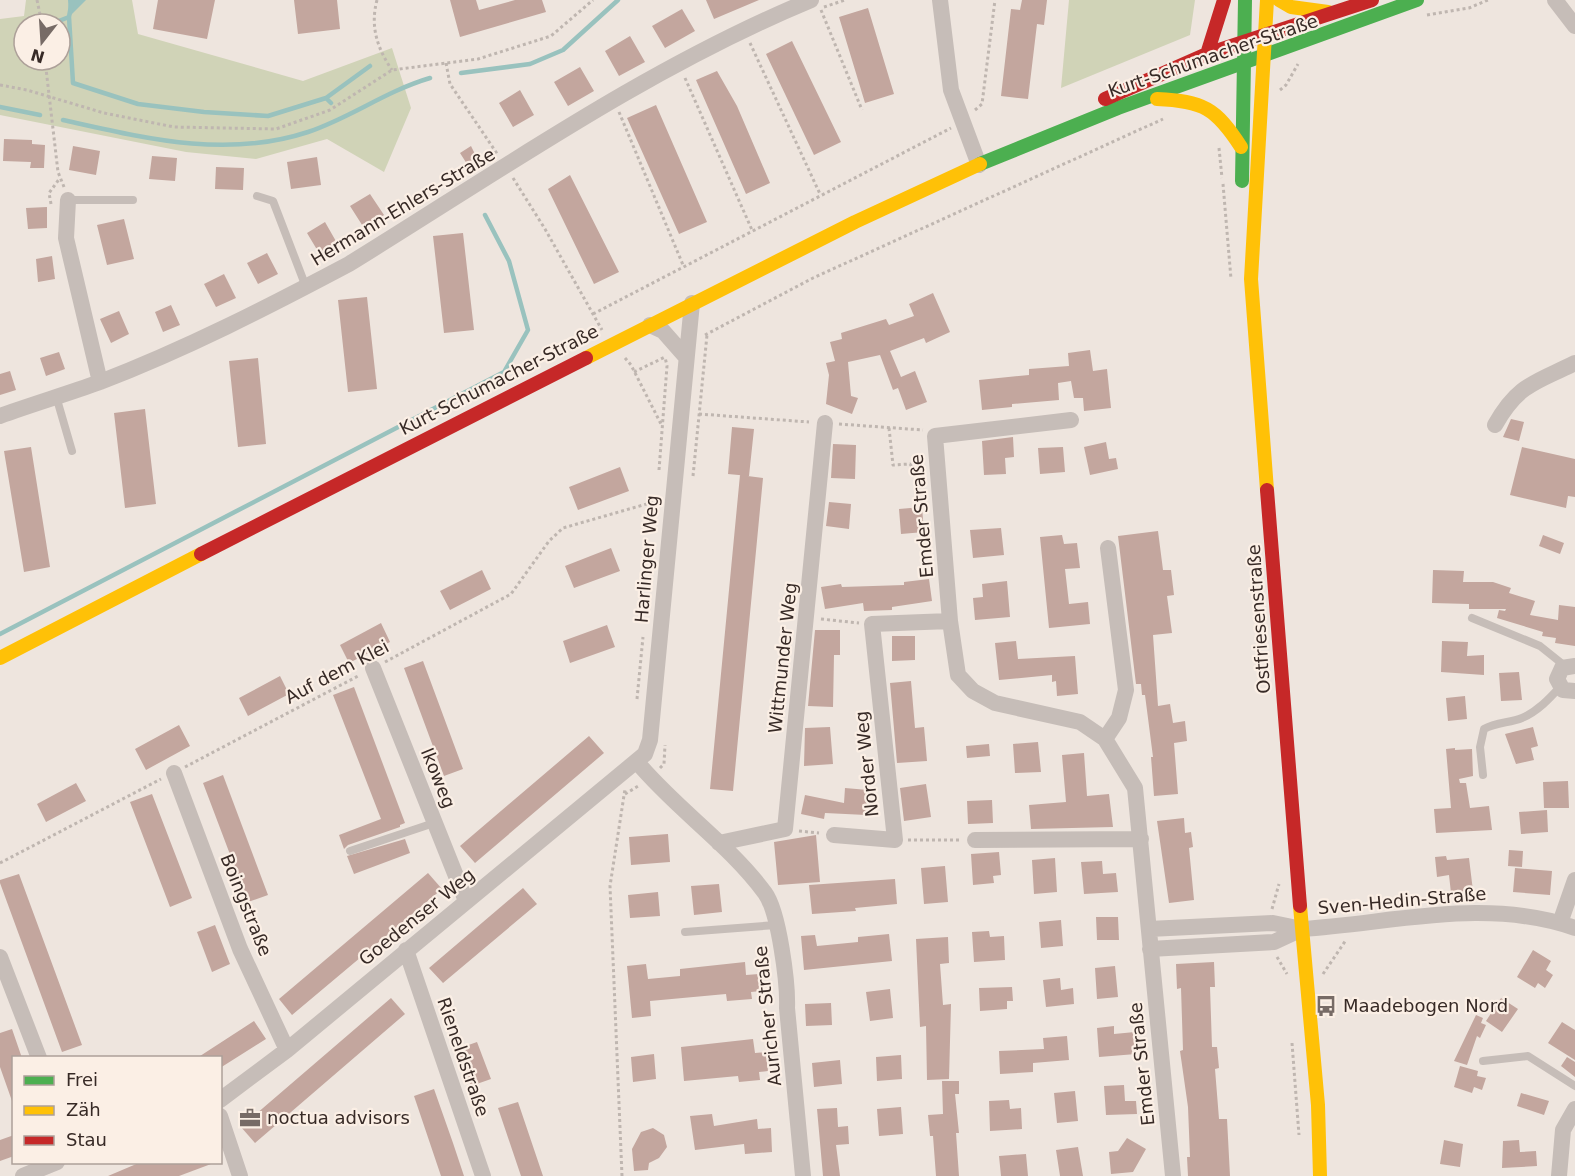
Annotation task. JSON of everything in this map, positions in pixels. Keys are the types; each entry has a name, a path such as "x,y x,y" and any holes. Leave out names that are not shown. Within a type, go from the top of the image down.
{"main road":[{"path":"1207,54 1224,0"},
{"path":"1245,0 1241,147 1244,226 1251,279"},
{"name":"Ostfriesenstraße","path":"1267,0 1251,279 1318,1105 1320,1176"},
{"path":"1279,0 1291,7 1333,12"},
{"name":"Kurt-Schumacher-Straße","path":"1020,146 1047,124 1207,54 1372,0"},
{"name":"Kurt-Schumacher-Straße","path":"0,658 692,303 1020,146 1146,98 1330,35 1417,0"},
{"path":"1146,98 1188,100 1207,105 1226,123 1241,147"}],"street":[{"name":"Hermann-Ehlers-Straße","path":"0,416 100,382 209,335 306,287 349,264 614,99 678,62 743,28 811,0"},
{"path":"940,0 951,90 961,122 980,165"},
{"path":"1555,0 1575,26"},
{"path":"68,200 66,238 100,382"},
{"name":"Harlinger Weg","path":"637,762 645,754 650,740 671,501 692,303"},
{"path":"650,325 663,332 685,356"},
{"path":"1495,424 1508,401 1536,381 1575,363"},
{"name":"Emder Straße","path":"1071,420 935,436 950,621 958,675 973,690 995,703 1080,722 1105,738 1135,788 1173,1176"},
{"name":"Wittmunder Weg","path":"785,829 825,423"},
{"path":"1105,738 1119,717 1126,690 1108,548"},
{"path":"873,624 950,621"},
{"name":"Norder Weg","path":"834,835 895,840 873,624"},
{"path":"1568,689 1558,675 1570,666"},
{"name":"Ikoweg","path":"373,668 466,902"},
{"name":"Auricher Straße","path":"637,762 767,894 776,925 788,986 787,1008 803,1176"},
{"name":"Goedenser Weg","path":"222,1099 287,1050 637,762"},
{"name":"Boingstraße","path":"174,773 240,949 287,1050"},
{"path":"719,843 785,829"},
{"path":"975,840 1141,839"},
{"path":"1568,926 1575,880"},
{"name":"Sven-Hedin-Straße","path":"1302,929 1490,911 1525,914 1568,926"},
{"path":"1149,929 1273,923 1302,929"},
{"path":"1150,948 1274,942 1302,929"},
{"name":"Rieneldstraße","path":"406,951 483,1176"},
{"path":"0,957 38,1056"},
{"path":"1559,1176 1563,1130 1575,1109"},
{"path":"222,1122 240,1176"},
{"path":"23,1176 52,1164"}],"lane":[{"path":"257,196 273,201 306,287"},
{"path":"68,200 133,200"},
{"path":"57,396 72,451"},
{"path":"1472,618 1540,646 1570,666"},
{"path":"1483,775 1480,747 1484,729 1493,724 1521,719 1568,689"},
{"path":"350,851 434,822"},
{"path":"684,932 776,925"},
{"path":"1484,1061 1528,1056 1575,1086"}],"path":[{"path":"377,0 373,16 379,50 392,70"},
{"path":"0,86 104,113 174,127 276,129 330,110 392,70 478,59 551,36 593,0"},
{"path":"817,0 862,110"},
{"path":"593,314 683,265 961,122 982,104 995,0"},
{"path":"1425,16 1469,8 1488,0"},
{"path":"743,28 820,194"},
{"path":"1260,92 1281,89 1293,70 1302,61"},
{"path":"678,62 752,230"},
{"path":"446,63 450,84 545,228 612,344 631,365 662,426 667,366 664,357"},
{"path":"46,72 58,172 68,200"},
{"path":"614,99 683,265"},
{"path":"707,335 813,278 1165,118"},
{"path":"890,428 893,465 909,464 927,486"},
{"name":"Auf dem Klei","path":"0,863 511,594 549,541 563,528 657,501 671,501"},
{"path":"807,617 873,624"},
{"path":"622,1176 610,886 624,794"},
{"path":"785,829 834,835"},
{"path":"895,840 975,840"},
{"path":"1306,976 1325,972 1341,944 1355,937"}],"green space":[{"path":"26,0 132,0 138,34 303,81 392,48 411,108 384,172 327,139 256,159 186,152 0,115 0,19 12,18 12,72 72,72 72,12 24,12"},
{"path":"1069,0 1195,0 1190,35 1061,88"}],"water":[{"path":"68,0 86,0 72,14 69,12"}],"building":[{"path":"158,0 215,0 207,39 153,29"},
{"path":"294,0 337,0 340,29 298,34"},
{"path":"450,0 476,0 479,10 515,0 542,0 546,12 460,37"},
{"path":"706,0 759,0 714,19"},
{"path":"1022,0 1047,0 1044,25 1037,24 1028,99 1001,96 1011,9 1020,10"},
{"path":"868,8 894,94 865,103 839,17"},
{"path":"682,9 695,31 665,48 652,26"},
{"path":"630,36 645,62 619,76 605,51"},
{"path":"792,41 841,142 814,155 766,54"},
{"path":"580,67 594,91 568,106 554,82"},
{"path":"717,71 737,106 770,183 746,194 696,80"},
{"path":"520,90 534,115 513,127 499,103"},
{"path":"656,105 707,222 679,234 627,118"},
{"path":"4,139 32,140 32,144 45,145 44,168 30,168 31,162 3,161"},
{"path":"73,146 100,151 96,175 69,170"},
{"path":"471,146 477,158 467,164 460,153"},
{"path":"152,156 177,158 175,181 149,179"},
{"path":"317,157 321,185 291,189 287,162"},
{"path":"216,167 244,168 243,190 215,189"},
{"path":"570,175 619,272 594,284 548,189"},
{"path":"370,194 384,215 364,228 350,206"},
{"path":"47,207 47,228 28,229 26,208"},
{"path":"124,219 134,259 107,265 97,225"},
{"path":"325,222 337,243 319,253 307,233"},
{"path":"463,233 474,330 444,333 433,236"},
{"path":"267,253 278,274 258,284 247,263"},
{"path":"52,256 55,279 38,282 36,259"},
{"path":"224,274 236,298 216,307 204,284"},
{"path":"933,293 950,332 926,343 924,338 890,351 901,377 915,371 927,402 906,410 898,388 893,390 880,355 848,362 851,396 858,398 852,414 826,404 829,375 826,363 835,361 830,342 842,339 841,333 886,319 889,325 914,316 909,304"},
{"path":"367,297 377,389 348,392 338,300"},
{"path":"171,305 180,325 163,332 155,312"},
{"path":"119,311 129,334 111,343 100,319"},
{"path":"1090,350 1093,371 1107,369 1111,408 1084,411 1083,398 1074,398 1071,381 1058,383 1059,400 1012,404 1012,407 982,410 979,380 1029,375 1029,369 1069,366 1068,353"},
{"path":"59,352 65,369 46,376 40,358"},
{"path":"258,358 266,444 238,447 229,361"},
{"path":"10,371 16,390 0,395 0,374"},
{"path":"145,409 156,504 125,508 114,413"},
{"path":"1511,419 1524,422 1519,441 1503,437"},
{"path":"732,427 754,429 749,476 728,474"},
{"path":"1013,437 1014,457 1005,458 1006,474 984,475 982,441"},
{"path":"1106,442 1109,459 1116,458 1118,469 1090,475 1084,447"},
{"path":"833,444 856,445 855,479 831,478"},
{"path":"31,447 50,567 24,572 4,451"},
{"path":"1063,447 1065,472 1040,474 1038,448"},
{"path":"1522,447 1575,459 1575,497 1568,496 1566,508 1510,495"},
{"path":"620,467 629,491 578,510 569,487"},
{"path":"740,475 763,478 733,791 710,789"},
{"path":"829,502 851,504 849,529 826,526"},
{"path":"922,507 924,532 901,534 899,509"},
{"path":"1001,528 1004,555 973,558 970,530"},
{"path":"1158,531 1163,570 1171,570 1174,595 1167,596 1172,633 1153,635 1158,706 1170,704 1173,723 1185,721 1187,741 1174,743 1178,794 1154,796 1151,757 1153,757 1145,695 1142,695 1141,684 1136,684 1118,536"},
{"path":"1062,535 1064,544 1077,543 1080,568 1065,569 1069,604 1088,602 1090,624 1049,628 1040,537"},
{"path":"1543,535 1564,543 1560,554 1539,546"},
{"path":"611,548 620,571 574,588 565,566"},
{"path":"482,570 491,589 450,610 440,591"},
{"path":"1433,570 1464,571 1463,582 1493,582 1511,588 1509,593 1535,601 1530,615 1558,620 1559,605 1575,607 1575,646 1555,643 1556,638 1542,636 1543,632 1497,618 1499,610 1505,611 1506,609 1469,609 1469,604 1432,603"},
{"path":"929,579 932,601 892,607 892,610 864,611 863,603 825,609 821,587 841,584 842,587 904,585 904,582"},
{"path":"1007,581 1010,617 975,620 973,598 983,597 982,584"},
{"path":"381,623 390,642 349,663 340,645"},
{"path":"607,625 615,647 570,663 563,641"},
{"path":"815,630 840,630 840,655 834,655 833,707 808,706"},
{"path":"892,636 915,636 915,660 892,661"},
{"path":"1016,641 1018,659 1075,656 1078,694 1057,696 1056,681 1052,682 1052,675 999,680 995,643"},
{"path":"1442,641 1468,642 1467,656 1484,655 1484,675 1441,672"},
{"path":"423,661 463,769 444,776 404,668"},
{"path":"1519,672 1522,700 1501,701 1499,673"},
{"path":"280,676 289,694 248,716 239,698"},
{"path":"911,681 915,728 924,727 927,761 897,763 890,683"},
{"path":"354,687 405,823 400,827 348,845 344,849 339,835 381,819 333,695"},
{"path":"1465,696 1467,719 1448,721 1446,698"},
{"path":"179,725 190,746 146,770 135,749"},
{"path":"830,727 833,764 804,766 805,728"},
{"path":"1533,727 1538,746 1531,748 1534,760 1516,764 1505,734"},
{"path":"589,736 604,753 475,863 460,846"},
{"path":"1038,742 1041,772 1015,773 1013,744"},
{"path":"989,744 990,756 967,758 966,746"},
{"path":"1455,748 1455,750 1472,749 1473,776 1459,779 1460,783 1466,783 1470,808 1489,806 1492,830 1436,833 1434,809 1451,808 1446,749"},
{"path":"1084,753 1087,796 1109,794 1113,827 1031,829 1029,805 1066,802 1062,755"},
{"path":"223,775 268,895 248,902 203,783"},
{"path":"1568,781 1569,808 1544,808 1543,782"},
{"path":"76,783 86,801 46,822 37,804"},
{"path":"926,784 931,817 904,821 900,788"},
{"path":"845,788 868,790 866,815 825,813 824,819 801,814 805,795 844,803"},
{"path":"152,794 192,898 170,907 130,802"},
{"path":"992,800 993,823 968,824 967,801"},
{"path":"1547,810 1548,832 1521,834 1519,812"},
{"path":"1184,818 1185,833 1191,832 1193,847 1189,848 1194,900 1169,903 1157,821"},
{"path":"668,834 670,862 631,865 629,837"},
{"path":"816,835 820,882 778,885 774,842"},
{"path":"405,839 410,853 354,874 347,856"},
{"path":"1509,850 1523,851 1522,867 1508,866"},
{"path":"999,852 1001,875 993,876 994,883 973,885 971,854"},
{"path":"1446,856 1447,860 1469,858 1473,891 1451,893 1449,875 1437,877 1435,857"},
{"path":"1055,858 1057,892 1034,894 1032,860"},
{"path":"1102,861 1103,874 1116,873 1118,892 1084,894 1081,862"},
{"path":"945,866 948,902 924,904 921,868"},
{"path":"1515,868 1552,871 1550,895 1513,892"},
{"path":"428,873 442,889 292,1015 279,999"},
{"path":"19,874 82,1045 62,1052 0,883 0,880"},
{"path":"895,879 897,904 855,908 856,911 812,914 809,885"},
{"path":"719,884 722,912 694,915 691,886"},
{"path":"523,888 537,904 443,983 429,968"},
{"path":"658,892 660,916 630,918 628,895"},
{"path":"1096,917 1118,917 1119,940 1097,940"},
{"path":"1061,920 1063,946 1041,948 1039,922"},
{"path":"215,925 230,964 212,972 197,932"},
{"path":"989,931 990,937 1004,936 1005,960 974,962 972,932"},
{"path":"889,934 892,961 804,970 801,936 815,935 817,946 858,942 858,937"},
{"path":"948,937 949,963 940,964 943,1005 951,1004 949,1079 927,1080 926,1026 920,1027 916,939"},
{"path":"1533,950 1551,961 1546,970 1553,975 1545,988 1538,983 1535,988 1517,977"},
{"path":"745,962 746,975 759,974 761,991 751,992 752,999 727,1001 726,994 650,1001 651,1016 632,1018 627,966 646,964 648,979 680,976 680,969"},
{"path":"1214,962 1215,987 1210,987 1212,1047 1217,1047 1219,1068 1215,1069 1219,1119 1227,1119 1230,1176 1188,1176 1187,1157 1190,1157 1188,1107 1180,1051 1183,1050 1181,988 1177,989 1176,964"},
{"path":"1115,966 1118,997 1097,999 1095,968"},
{"path":"1060,978 1061,990 1073,988 1074,1004 1046,1007 1043,980"},
{"path":"1012,987 1013,1001 1007,1001 1007,1009 980,1011 979,988"},
{"path":"890,989 893,1018 870,1021 866,992"},
{"path":"391,998 405,1014 255,1143 241,1127"},
{"path":"1501,998 1518,1009 1502,1032 1486,1021"},
{"path":"831,1003 832,1025 806,1026 805,1004"},
{"path":"1476,1015 1483,1018 1481,1023 1486,1025 1480,1038 1477,1036 1467,1065 1454,1061"},
{"path":"254,1021 266,1039 222,1067 222,1056 200,1056"},
{"path":"1562,1022 1575,1030 1575,1060 1548,1043"},
{"path":"1114,1026 1114,1034 1135,1032 1136,1054 1099,1057 1097,1028"},
{"path":"12,1029 21,1056 12,1056 12,1101 0,1067 0,1033"},
{"path":"1067,1036 1069,1060 1033,1063 1033,1072 1000,1074 999,1051 1044,1049 1043,1038"},
{"path":"753,1039 755,1053 766,1052 768,1071 759,1072 760,1080 739,1082 738,1076 684,1081 681,1047"},
{"path":"477,1042 491,1079 471,1086 457,1049"},
{"path":"654,1054 656,1079 633,1082 631,1057"},
{"path":"901,1055 902,1079 877,1081 876,1057"},
{"path":"1567,1057 1575,1062 1575,1077 1561,1066"},
{"path":"840,1060 842,1084 814,1087 812,1063"},
{"path":"1460,1066 1478,1071 1477,1076 1486,1078 1482,1090 1474,1087 1472,1093 1454,1087"},
{"path":"942,1081 959,1081 959,1094 955,1094 959,1133 956,1133 959,1176 936,1176 933,1136 930,1136 928,1115 943,1114"},
{"path":"1124,1085 1125,1101 1136,1101 1137,1114 1106,1115 1104,1086"},
{"path":"434,1089 464,1176 441,1176 414,1096"},
{"path":"1075,1091 1078,1121 1057,1123 1054,1093"},
{"path":"1521,1093 1549,1101 1544,1115 1517,1106"},
{"path":"1009,1100 1010,1109 1021,1108 1022,1129 990,1131 989,1101"},
{"path":"518,1102 543,1176 521,1176 498,1108"},
{"path":"901,1107 903,1134 879,1136 877,1109"},
{"path":"837,1108 838,1127 848,1126 849,1144 836,1145 840,1176 823,1176 817,1109"},
{"path":"712,1114 714,1126 757,1119 758,1129 771,1128 772,1152 745,1154 744,1144 695,1150 690,1116"},
{"path":"653,1128 664,1135 667,1147 659,1158 649,1163 648,1170 634,1171 632,1149 641,1132"},
{"path":"12,1136 12,1157 0,1161 0,1140"},
{"path":"1127,1138 1146,1149 1133,1172 1111,1174 1109,1152 1118,1151"},
{"path":"1444,1140 1463,1144 1460,1167 1440,1164"},
{"path":"1519,1140 1520,1152 1536,1151 1537,1166 1502,1168 1503,1141"},
{"path":"1078,1147 1083,1176 1060,1176 1056,1150"},
{"path":"1026,1154 1028,1176 1001,1176 999,1156"},
{"path":"136,1164 211,1164 179,1176 108,1176"}],"waterway":[{"path":"72,0 69,17 73,83 138,104 204,112 268,116 326,98 331,103"},
{"path":"461,73 530,64 563,50 618,0"},
{"path":"326,98 370,66"},
{"path":"63,120 154,139 216,145 247,144 277,140 308,132 398,90 430,78"},
{"path":"0,107 40,115"},
{"path":"0,634 504,372 528,330 509,261 485,215"}],"traffic: fast":[{"path":"1242,181 1245,0"},
{"path":"980,164 1118,108 1417,0"}],"traffic: slow":[{"path":"1267,0 1251,279 1267,490"},
{"path":"1279,0 1291,7 1328,12"},
{"path":"1157,99 1186,102 1207,109 1224,123 1241,147"},
{"path":"586,358 855,222 980,164"},
{"path":"0,658 201,554"},
{"path":"1300,906 1318,1105 1320,1176"}],"traffic: jam":[{"path":"1207,54 1224,0"},
{"path":"1105,99 1207,54 1372,0"},
{"path":"201,554 586,358"},
{"path":"1267,490 1300,906"}],"place":[{"name":"Maadebogen Nord","path":"1326,1006"},
{"name":"noctua advisors","path":"250,1118"}]}
